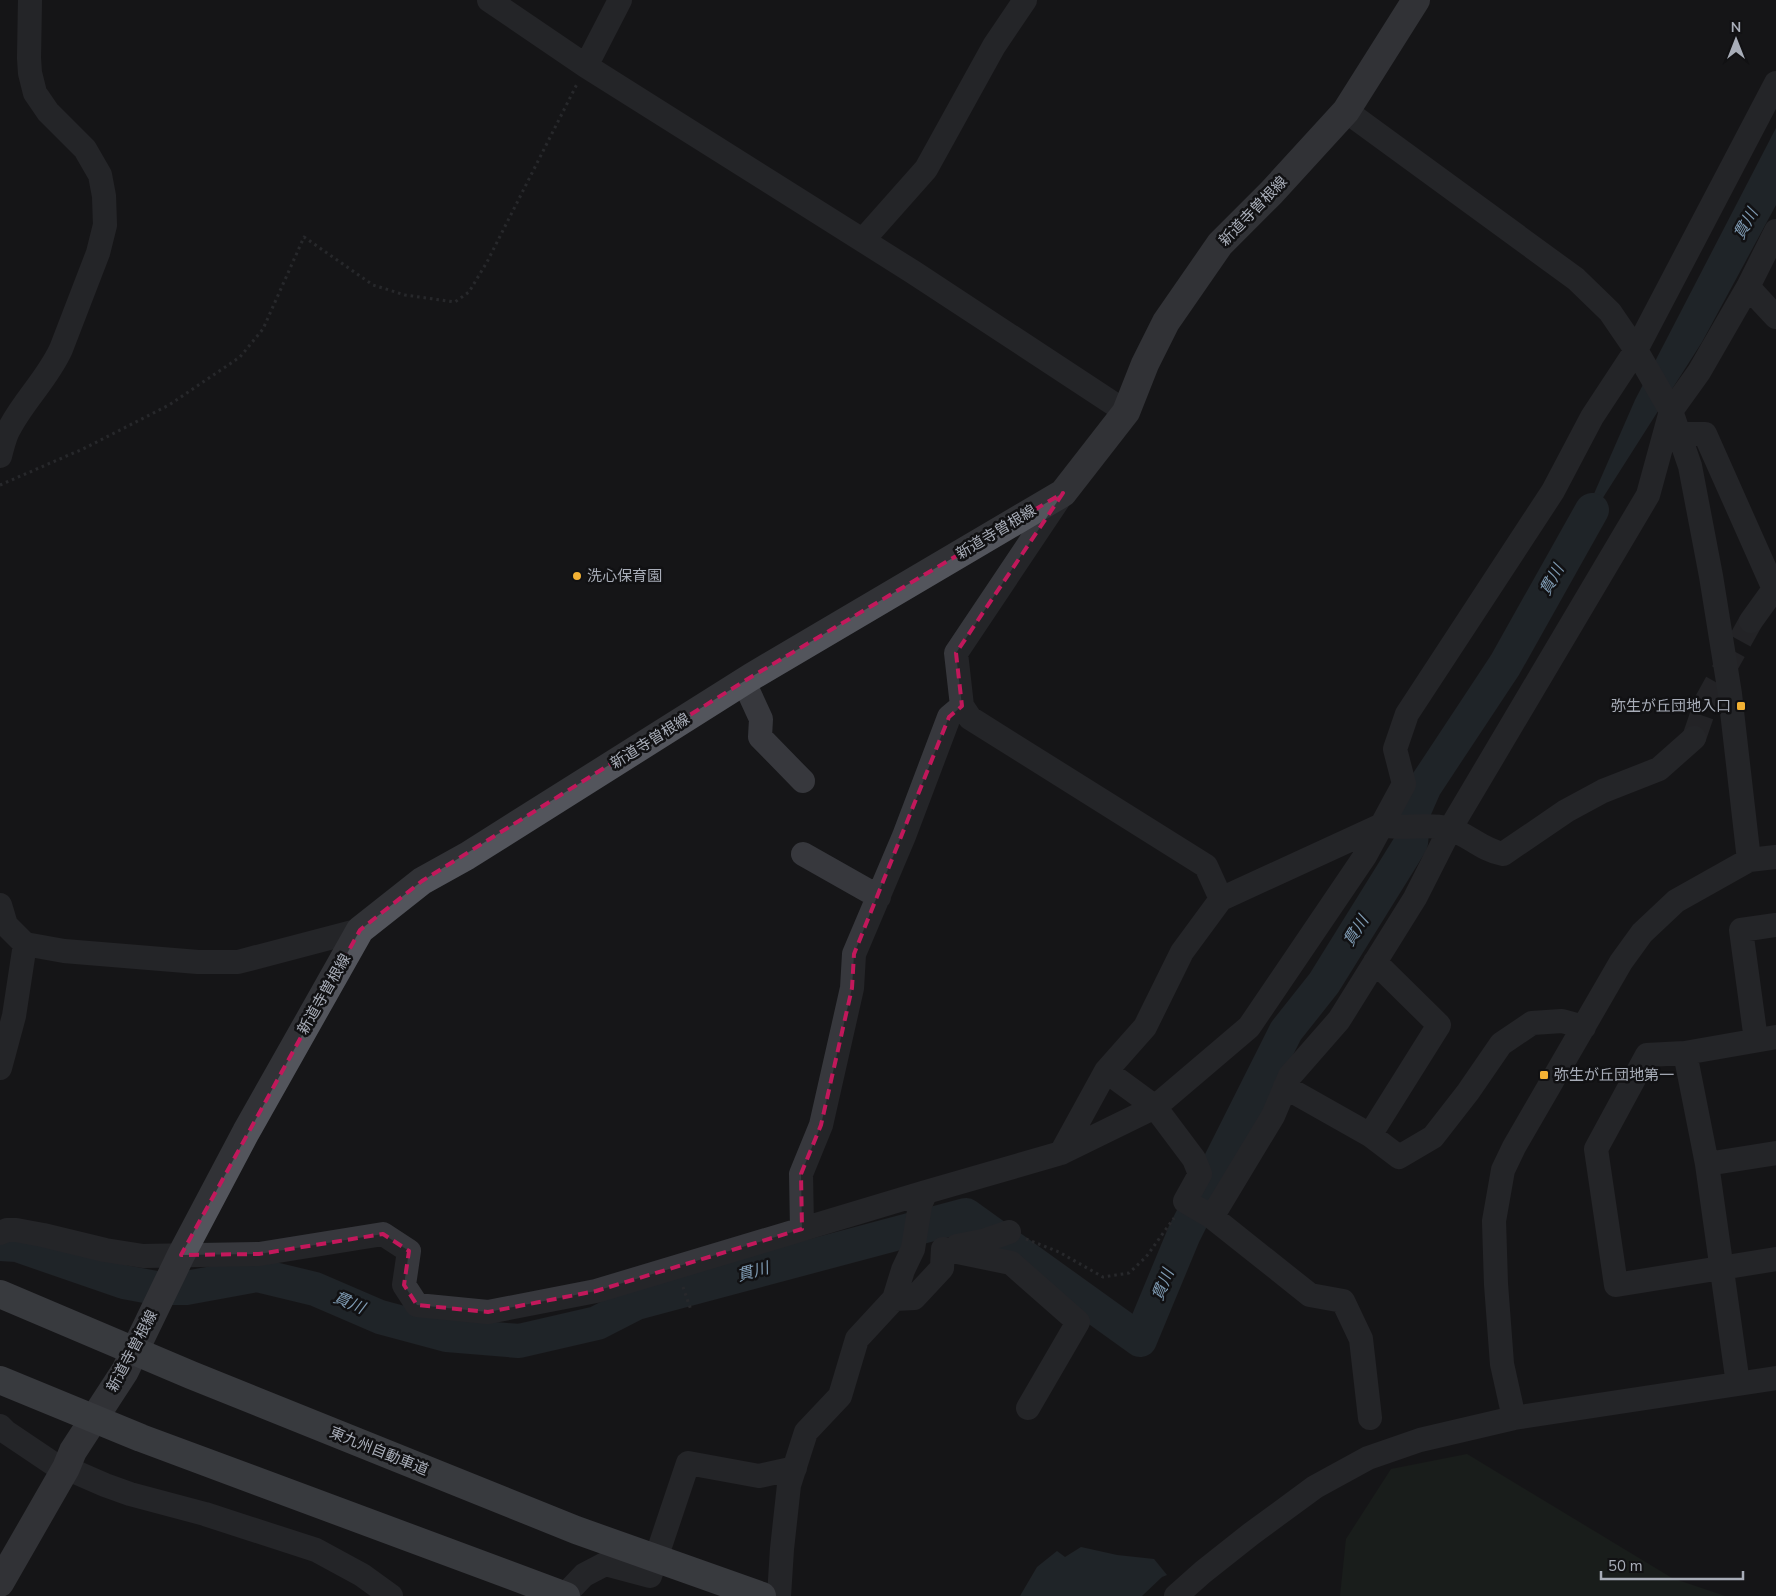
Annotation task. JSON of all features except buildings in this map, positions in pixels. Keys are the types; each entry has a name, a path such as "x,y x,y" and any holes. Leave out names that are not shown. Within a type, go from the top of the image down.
{"highway":[{"name":"東九州自動車道","path":"0,1294 190,1375 576,1530 762,1596"},
{"path":"0,1380 141,1438 565,1596"}],"main road":[{"name":"新道寺曽根線","path":"0,1583 66,1468 72,1451 125,1372 180,1257 246,1132 360,930 422,881 467,856 744,682 1063,493 1126,412 1145,364 1166,322 1220,244 1271,193 1346,111 1416,0"}],"street":[{"path":"0,456 6,434 15,418 55,364 62,349 98,253 105,225 104,196 100,175 86,149 48,112 35,93 30,73 29,58 30,0"},
{"path":"489,0 586,66 863,240 1126,412"},
{"path":"586,66 620,0"},
{"path":"863,240 926,169 994,46 1025,0"},
{"path":"0,1233 7,1230 16,1230 43,1234 105,1250 143,1256 180,1257 259,1254 383,1234 410,1251 404,1285 417,1305 488,1312 596,1291 802,1229 923,1199 1061,1153 1157,1109 1249,1027 1365,856 1388,826 1404,784 1395,749 1407,714 1553,491 1592,417 1636,350 1776,83"},
{"path":"1346,111 1576,279 1610,312 1636,350 1671,411 1690,466 1714,595 1730,694 1749,860"},
{"path":"1199,1210 1273,1116 1290,1076 1339,1020 1415,898 1445,828 1648,495 1671,411 1698,372 1748,287 1776,232"},
{"path":"1748,287 1776,317"},
{"path":"1679,434 1705,434 1775,586 1752,621"},
{"path":"1063,493 956,652 962,706 970,718 1206,866 1221,899"},
{"path":"744,682 761,719 760,736 802,781"},
{"path":"802,1229 801,1174 821,1125 852,988 854,954 904,836 948,717 962,706"},
{"path":"1061,1153 1106,1071 1145,1027 1182,952 1221,899 1388,826 1445,828 1491,852 1503,854 1566,811 1603,791 1659,769 1694,738"},
{"path":"803,854 879,896"},
{"path":"1514,1418 1502,1364 1496,1284 1494,1221 1503,1170 1514,1147 1621,962 1642,933 1676,901 1749,860 1776,857"},
{"path":"0,905 6,925 25,944 74,952 198,962 238,962 360,930"},
{"path":"1776,925 1741,930 1766,1038 1685,1053 1647,1055 1596,1149 1616,1285 1776,1259"},
{"path":"0,1068 14,1016 25,944"},
{"path":"1370,1135 1439,1025 1375,962"},
{"path":"1285,1087 1370,1135 1399,1157 1433,1137 1468,1092 1501,1044 1532,1023 1562,1021 1584,1027"},
{"path":"1685,1053 1707,1164 1738,1384"},
{"path":"1106,1071 1157,1109 1194,1159 1200,1174 1199,1210"},
{"path":"1707,1164 1776,1152"},
{"path":"779,1596 789,1485 806,1432 840,1396 857,1339 894,1299 908,1260 923,1199"},
{"path":"1199,1210 1310,1295 1343,1301 1360,1339 1370,1418"},
{"path":"908,1260 943,1249 983,1242 1009,1232"},
{"path":"894,1299 914,1298 942,1268 943,1249"},
{"path":"943,1249 1011,1263 1078,1322 1028,1408"},
{"path":"1176,1596 1203,1572 1275,1516 1316,1487 1368,1458 1420,1440 1514,1418 1776,1378"},
{"path":"0,1426 58,1467 66,1468 130,1494 205,1514 316,1550 362,1575 391,1596"},
{"path":"565,1596 584,1575 605,1564 650,1576 688,1463 759,1476 795,1468"}],"path":[{"path":"0,485 85,448 169,406 240,358 263,329 304,237 373,285 405,295 455,302 469,292 487,262 586,66"},
{"path":"1009,1232 1059,1252 1103,1277 1130,1273 1199,1210"},
{"path":"681,1278 691,1310"}],"highlighted area":[{"path":"1063,493 956,653 962,706 949,717 854,954 852,988 821,1125 801,1174 802,1229 596,1291 488,1312 417,1305 404,1285 409,1251 383,1234 259,1254 181,1255 360,930 422,881 751,677"}],"shaded area":[{"path":"1467,1454 1672,1578 1725,1596 1340,1596 1346,1539 1391,1469"}],"water":[{"path":"1776,128 1776,205 1702,342 1569,551 1635,400"},
{"path":"1081,1547 1117,1555 1154,1559 1167,1575 1162,1577 1142,1596 1020,1596 1037,1567 1057,1551 1065,1557"}],"waterway":[{"name":"貫川","path":"0,1244 17,1245 124,1282 156,1288 186,1288 257,1275 315,1289 380,1317 447,1335 519,1341 597,1323 636,1303 966,1215 1140,1340 1184,1234 1286,1031 1324,983 1411,843 1414,811 1425,786 1505,665 1592,510"}],"tunnel":[{"path":"1694,738 1707,700 1751,621"}],"place":[{"name":"洗心保育園","path":"577,576"},
{"name":"弥生が丘団地入口","path":"1741,706"},
{"name":"弥生が丘団地第一","path":"1544,1075"}]}
